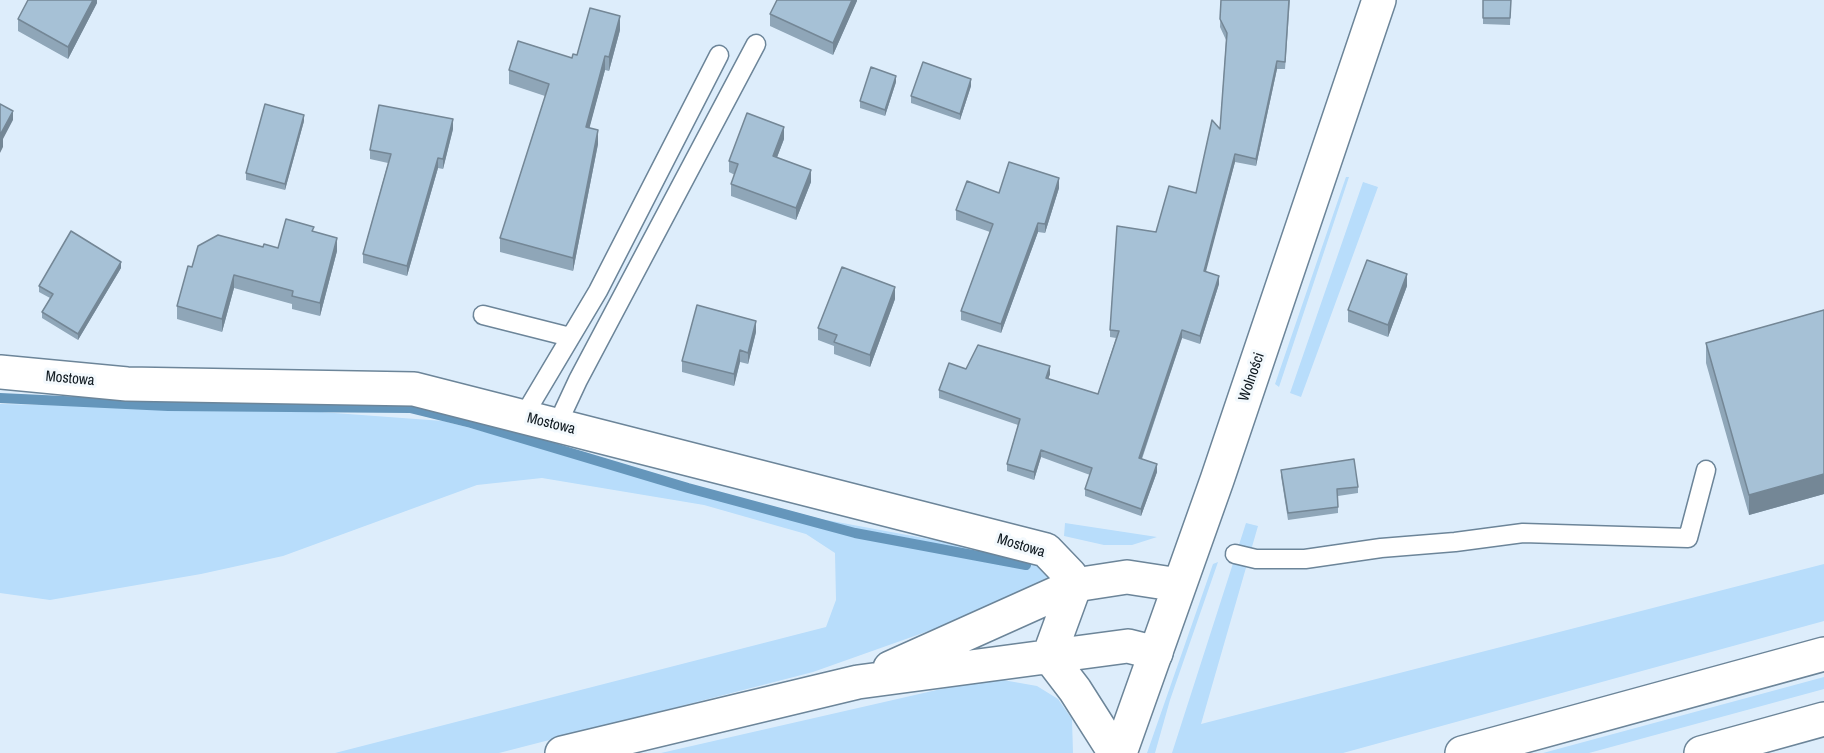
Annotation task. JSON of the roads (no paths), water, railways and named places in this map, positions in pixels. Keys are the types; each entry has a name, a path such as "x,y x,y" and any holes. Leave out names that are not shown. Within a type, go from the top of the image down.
{"street":[{"name":"Wolności","path":"1120,753 1217,480 1379,0"},
{"name":"Mostowa","path":"0,372 128,384 414,389 1046,550 1070,575 1075,585"},
{"path":"858,682 1075,585 1127,577 1179,585"},
{"path":"1049,656 1075,585"},
{"path":"562,753 858,682 1128,645 1156,653"},
{"path":"1462,753 1824,654"},
{"path":"1049,656 1075,690 1115,753"},
{"path":"1701,753 1824,720"}],"lane":[{"path":"557,425 756,44"},
{"path":"523,417 598,291 719,55"},
{"path":"483,315 570,337"},
{"path":"1235,554 1256,559 1305,559 1381,548 1455,542 1523,533 1688,538 1706,470"}],"waterway":[{"path":"0,398 168,406 410,408 471,423 688,488 855,533 1026,565"}]}
